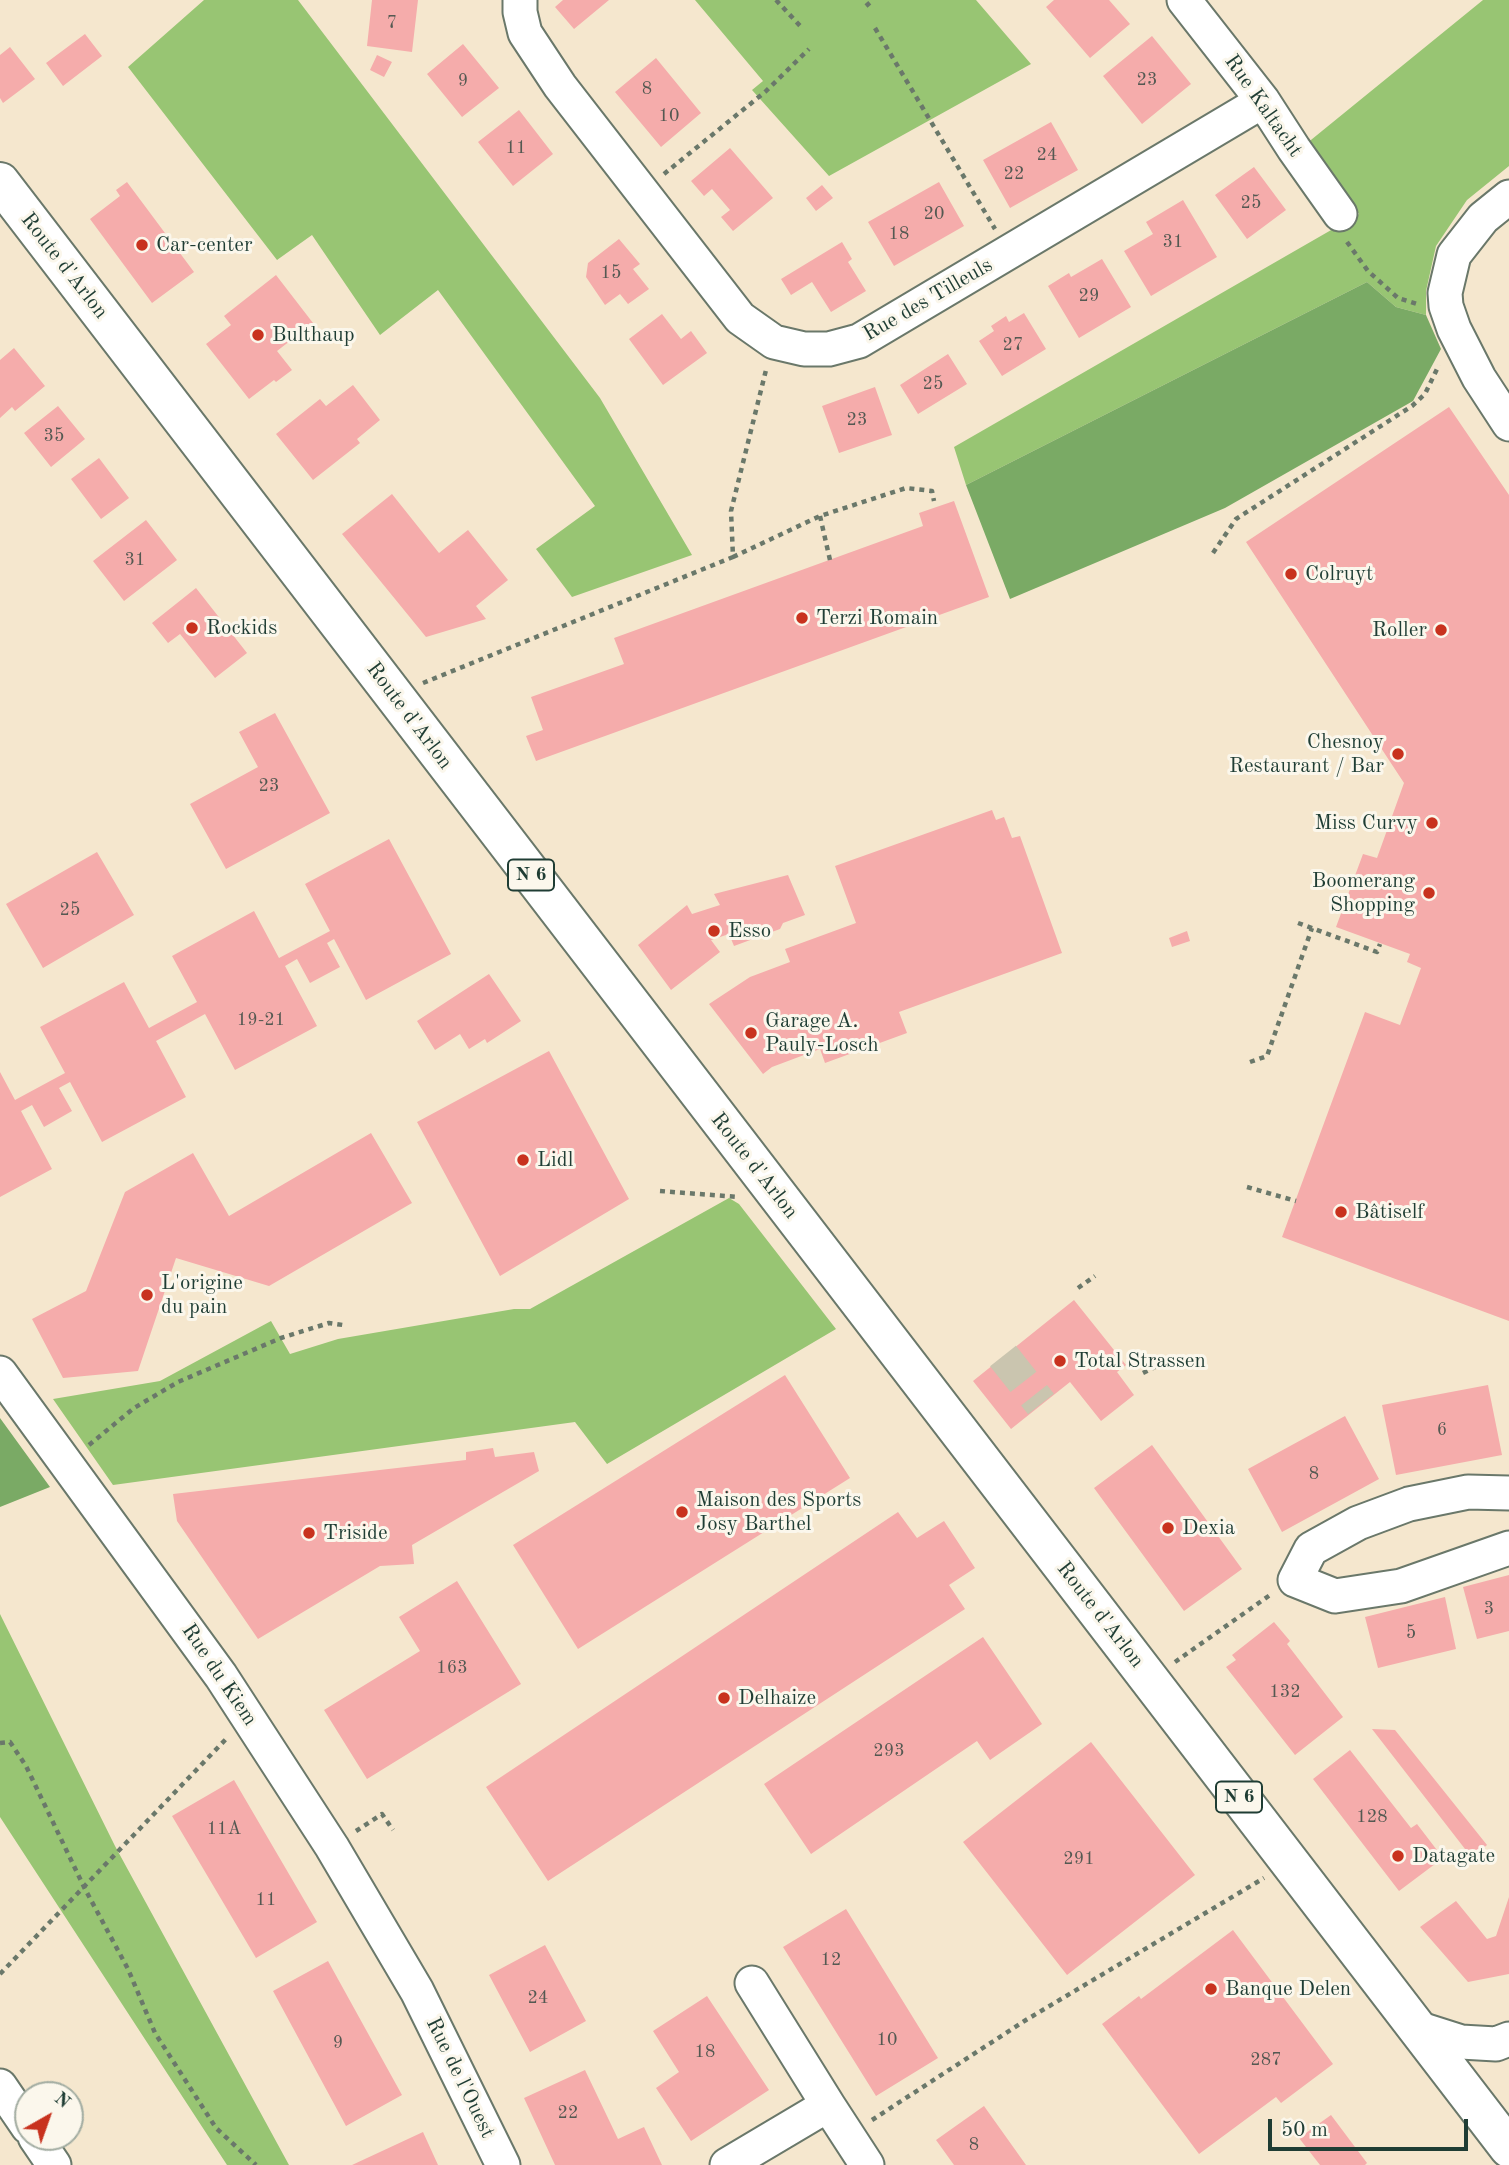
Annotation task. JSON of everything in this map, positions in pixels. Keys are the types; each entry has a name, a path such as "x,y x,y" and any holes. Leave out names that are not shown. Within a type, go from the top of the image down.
{"main road":[{"name":"Route d'Arlon","path":"0,182 1509,2148"}],"street":[{"name":"Rue des Tilleuls","path":"520,0 525,33 560,86 740,318 774,341 804,349 829,349 859,341 1263,101"},
{"name":"Rue Kaltacht","path":"1184,0 1263,101 1340,214"},
{"path":"1509,197 1483,218 1454,256 1445,293 1450,317 1479,378 1509,424"},
{"name":"Rue du Kiem","path":"0,1373 183,1622 246,1714 332,1847 417,1991"},
{"path":"1509,1493 1468,1492 1409,1504 1358,1523 1311,1549 1295,1580 1335,1596 1401,1586 1509,1548"},
{"path":"752,1983 866,2165"},
{"name":"Rue de l'Ouest","path":"417,1991 503,2165"},
{"path":"1417,2028 1461,2042 1496,2044 1509,2039"},
{"path":"0,2086 14,2106"},
{"path":"727,2165 828,2105"}],"path":[{"path":"776,0 803,29"},
{"path":"866,6 873,0"},
{"path":"875,28 1011,252"},
{"path":"643,192 765,92 809,49"},
{"path":"1213,553 1236,519 1412,406 1425,394 1450,317 1398,298 1368,271 1337,229 1340,214"},
{"path":"733,557 730,511 774,341"},
{"path":"393,695 733,557 820,516 906,488 932,491 934,501"},
{"path":"820,516 830,560"},
{"path":"1298,923 1377,952 1380,944"},
{"path":"1250,1062 1267,1056 1312,928"},
{"path":"1247,1187 1296,1201"},
{"path":"660,1191 782,1201"},
{"path":"1078,1288 1095,1276"},
{"path":"67,1464 134,1408 178,1382 281,1338 329,1323 343,1325"},
{"path":"1143,1373 1161,1364"},
{"path":"1148,1678 1184,1657 1278,1589 1295,1580"},
{"path":"0,1974 85,1889 232,1733 246,1714"},
{"path":"0,1743 10,1742 26,1766 85,1889 128,1969 155,2033 216,2128 256,2165"},
{"path":"332,1847 382,1814 393,1830"},
{"path":"848,2136 1026,2020 1258,1882 1288,1861"}],"green space":[{"path":"204,0 298,0 600,398 692,555 572,597 536,549 595,506 438,290 380,335 312,235 277,260 128,67"},
{"path":"695,0 976,0 1031,64 829,176 752,90 763,81"},
{"path":"1483,0 1509,0 1509,166 1467,200 1436,246 1426,291 1426,315 1396,307 1367,282 966,485 954,447 1359,214 1306,144"},
{"path":"1367,282 1396,307 1426,315 1441,349 1413,401 1225,508 1010,599 966,485"},
{"path":"729,1198 739,1204 836,1329 607,1464 575,1422 113,1485 53,1399 160,1381 271,1321 290,1354 338,1339 514,1309 530,1309"},
{"path":"0,1418 50,1487 0,1507"},
{"path":"0,1614 115,1846 289,2165 227,2165 0,1817"}],"building":[{"path":"372,0 418,0 412,52 367,46"},
{"path":"563,0 609,0 574,29 555,7"},
{"path":"1054,0 1109,0 1130,24 1090,58 1046,7"},
{"path":"85,34 102,56 63,86 46,63"},
{"path":"1152,36 1191,84 1142,124 1103,76"},
{"path":"463,44 499,88 462,117 427,74"},
{"path":"10,47 35,79 3,103 0,98 0,55"},
{"path":"377,55 392,62 384,77 370,70"},
{"path":"656,58 701,113 661,147 615,92"},
{"path":"519,110 553,154 513,186 478,142"},
{"path":"1051,122 1078,170 1010,208 983,160"},
{"path":"730,148 773,198 733,231 721,217 730,210 712,189 704,196 691,181"},
{"path":"1254,167 1286,210 1247,239 1215,195"},
{"name":"Car-center","path":"127,182 194,272 152,303 90,219 120,196 116,190"},
{"path":"939,182 964,226 894,266 868,222"},
{"path":"822,185 833,198 816,211 806,198"},
{"path":"1183,200 1217,257 1151,296 1124,251 1153,234 1146,222"},
{"path":"619,239 640,264 633,269 649,289 628,304 620,294 605,305 586,277 588,263"},
{"path":"842,242 852,259 848,262 866,291 831,312 812,282 791,295 781,279"},
{"path":"1102,259 1131,307 1079,338 1048,286 1069,273 1071,277"},
{"name":"Bulthaup","path":"276,275 313,323 277,351 292,370 249,399 206,344 231,325 224,316"},
{"path":"1024,313 1046,349 1002,376 979,341 994,331 991,326 1006,316 1009,322"},
{"path":"662,314 681,339 691,331 707,353 663,385 629,339"},
{"path":"14,348 45,386 15,411 12,407 0,418 0,360"},
{"path":"948,354 967,384 918,414 900,385"},
{"path":"353,385 380,420 357,439 360,443 313,480 276,434 320,399 326,406"},
{"path":"875,387 892,435 839,453 822,406"},
{"path":"58,406 85,439 51,467 24,433"},
{"name":"Boomerang Shopping","path":"1449,407 1509,495 1509,1321 1282,1237 1365,1012 1400,1025 1421,968 1407,962 1410,954 1336,927 1363,854 1377,858 1404,783 1246,542"},
{"path":"99,458 129,498 101,519 71,479"},
{"path":"392,494 439,553 468,530 508,580 476,606 486,619 426,637 342,534"},
{"name":"Terzi Romain","path":"954,501 989,597 536,761 526,736 543,730 531,697 624,664 614,638 923,526 919,513"},
{"path":"146,520 177,560 124,601 93,561"},
{"name":"Rockids","path":"196,588 247,653 215,678 180,634 168,643 152,623"},
{"path":"275,713 330,813 226,869 190,804 258,767 239,732"},
{"path":"992,810 996,820 1004,817 1012,838 1020,836 1062,953 899,1012 907,1033 825,1063 820,1049 772,1067 763,1074 709,1004 750,977 790,962 785,949 856,923 835,866"},
{"path":"389,839 451,954 366,1000 334,939 327,943 340,967 310,983 297,959 285,966 317,1026 235,1070 205,1014 156,1041 186,1097 102,1142 70,1082 59,1088 72,1111 44,1127 32,1105 21,1111 52,1169 0,1197 0,1072 15,1100 65,1073 40,1027 124,982 149,1028 197,1002 172,956 254,911 279,958 330,931 305,884"},
{"path":"97,852 134,915 43,968 6,904"},
{"name":"Esso","path":"788,875 805,915 783,923 780,929 734,946 729,934 711,940 720,952 671,990 638,945 687,905 692,914 720,905 714,894"},
{"path":"1187,931 1190,941 1172,947 1169,938"},
{"path":"489,974 521,1021 487,1043 485,1039 469,1049 460,1034 435,1050 417,1021"},
{"name":"Lidl","path":"549,1051 629,1199 500,1276 417,1122"},
{"path":"371,1133 412,1203 269,1286 176,1258 138,1371 63,1378 32,1319 86,1291 125,1192 193,1153 229,1216"},
{"name":"Total Strassen","path":"1074,1300 1126,1365 1117,1372 1134,1395 1101,1421 1070,1382 1011,1429 973,1381"},
{"name":"Maison des Sports Josy Barthel","path":"785,1375 850,1478 578,1649 513,1545"},
{"path":"1488,1385 1502,1455 1396,1475 1382,1405"},
{"path":"1345,1416 1379,1479 1282,1532 1248,1469"},
{"name":"Dexia","path":"1152,1445 1242,1569 1184,1611 1094,1488"},
{"name":"Triside","path":"493,1448 495,1457 534,1452 539,1471 412,1545 414,1564 380,1566 258,1639 177,1521 173,1494 466,1460 466,1452"},
{"name":"Delhaize","path":"898,1512 917,1538 944,1521 975,1568 949,1585 965,1609 548,1881 486,1787"},
{"path":"1509,1575 1509,1631 1477,1639 1463,1587"},
{"path":"457,1581 521,1684 367,1779 324,1710 420,1651 399,1617"},
{"path":"1445,1597 1456,1649 1378,1668 1365,1617"},
{"path":"1274,1622 1290,1641 1287,1644 1343,1717 1295,1755 1226,1667 1236,1660 1232,1655"},
{"path":"983,1637 1042,1724 990,1760 977,1741 811,1854 764,1784"},
{"path":"1372,1729 1395,1730 1487,1845 1472,1858"},
{"path":"1091,1742 1195,1875 1067,1975 963,1842"},
{"path":"1350,1750 1411,1828 1417,1824 1443,1858 1399,1891 1313,1779"},
{"path":"234,1780 317,1922 256,1958 172,1816"},
{"path":"1509,1897 1509,1974 1468,1982 1420,1927 1456,1901 1487,1939 1496,1936"},
{"path":"846,1909 938,2058 876,2096 783,1947"},
{"path":"1233,1930 1333,2064 1281,2103 1276,2097 1199,2154 1102,2024 1139,1996 1141,1999"},
{"path":"545,1945 586,2021 530,2052 489,1975"},
{"path":"328,1961 402,2095 346,2126 273,1991"},
{"path":"707,1996 769,2090 691,2141 656,2088 679,2072 653,2031"},
{"path":"585,2070 618,2139 644,2127 662,2165 555,2165 524,2098"},
{"path":"984,2106 1026,2165 954,2165 936,2140"},
{"path":"1331,2115 1367,2163 1365,2165 1320,2165 1299,2138"},
{"path":"423,2132 438,2165 352,2165"}],"tunnel":[{"path":"1003,1356 1041,1404"}],"place":[{"name":"Car-center","path":"142,245"},
{"name":"Bulthaup","path":"258,335"},
{"name":"Colruyt","path":"1291,574"},
{"name":"Terzi Romain","path":"802,618"},
{"name":"Rockids","path":"192,628"},
{"name":"Roller","path":"1441,630"},
{"name":"Chesnoy Restaurant / Bar","path":"1398,754"},
{"name":"Miss Curvy","path":"1432,823"},
{"name":"Boomerang Shopping","path":"1429,893"},
{"name":"Esso","path":"714,931"},
{"name":"Garage A. Pauly-Losch","path":"751,1033"},
{"name":"Lidl","path":"523,1160"},
{"name":"Bâtiself","path":"1341,1212"},
{"name":"L'origine du pain","path":"147,1295"},
{"name":"Total Strassen","path":"1060,1361"},
{"name":"Maison des Sports Josy Barthel","path":"682,1512"},
{"name":"Dexia","path":"1168,1528"},
{"name":"Triside","path":"309,1533"},
{"name":"Delhaize","path":"724,1698"},
{"name":"Datagate","path":"1398,1856"},
{"name":"Banque Delen","path":"1211,1989"}]}
